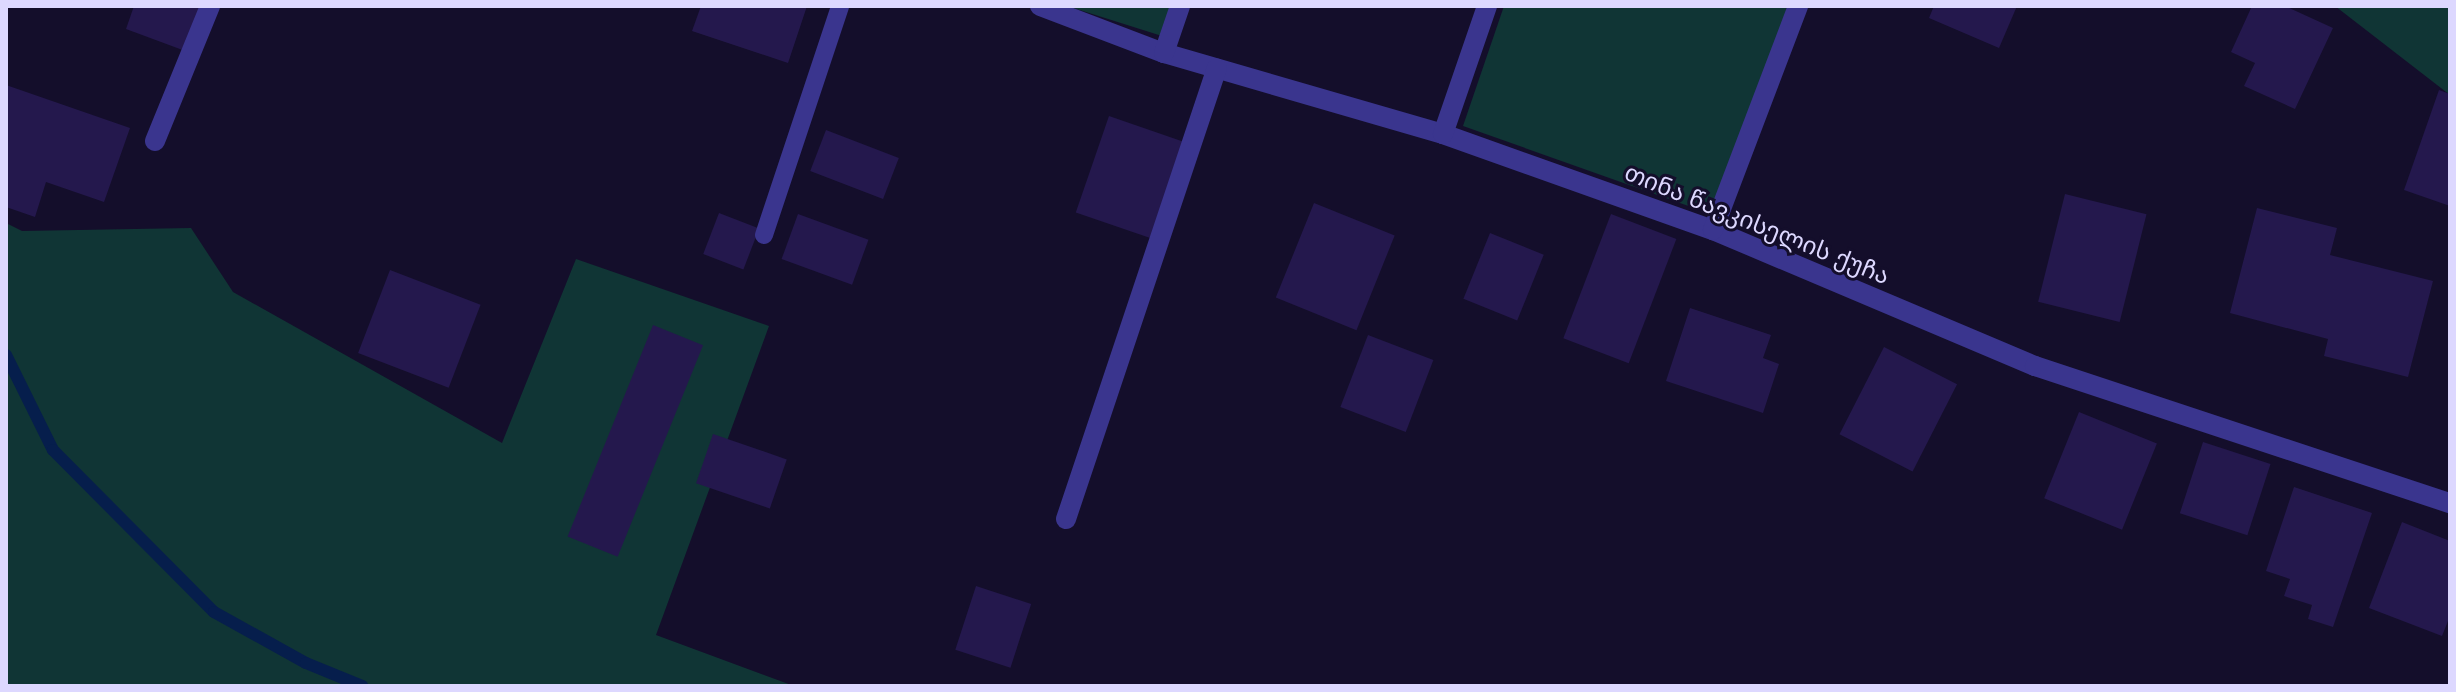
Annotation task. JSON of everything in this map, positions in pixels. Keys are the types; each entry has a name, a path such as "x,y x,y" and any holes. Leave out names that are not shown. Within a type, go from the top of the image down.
{"street":[{"path":"155,141 210,6"},
{"name":"თინა წავკისელის ქუჩა","path":"1040,6 1164,53 1443,134 1713,230 2035,366 2450,503"},
{"path":"1164,53 1180,6"},
{"path":"1443,134 1487,6"},
{"path":"1713,230 1798,6"},
{"path":"1066,519 1217,69"}],"lane":[{"path":"764,235 840,6"}],"green space":[{"path":"1067,6 1173,6 1162,36"},
{"path":"1504,6 1780,6 1788,9 1711,214 1463,126"},
{"path":"2335,6 2450,6 2450,95"},
{"path":"6,223 22,231 191,228 233,292 502,443 576,259 769,326 656,635 794,686 6,686"}],"building":[{"path":"134,6 205,6 188,52 126,29"},
{"path":"701,6 807,6 788,63 692,31"},
{"path":"1934,6 2017,6 1999,48 1929,18"},
{"path":"2252,6 2285,6 2333,28 2295,109 2244,86 2255,63 2231,52"},
{"path":"6,85 130,128 104,202 46,182 35,217 6,207"},
{"path":"2439,90 2450,94 2450,206 2404,190"},
{"path":"1109,116 1192,145 1159,241 1076,212"},
{"path":"826,130 899,158 883,199 810,171"},
{"path":"2065,194 2147,214 2120,322 2038,302"},
{"path":"1314,203 1395,236 1356,330 1276,298"},
{"path":"2257,208 2337,228 2330,255 2433,281 2408,377 2324,356 2328,339 2230,313"},
{"path":"719,213 759,228 743,269 703,254"},
{"path":"798,214 868,240 852,285 782,259"},
{"path":"1611,214 1676,239 1629,363 1563,338"},
{"path":"1490,233 1544,255 1517,321 1463,299"},
{"path":"390,270 481,305 449,388 358,353"},
{"path":"1690,308 1771,335 1763,358 1779,364 1763,413 1666,381"},
{"path":"653,325 703,345 618,557 568,536"},
{"path":"1368,335 1433,360 1406,432 1340,407"},
{"path":"1884,347 1957,384 1913,472 1840,434"},
{"path":"2079,412 2157,443 2122,530 2044,498"},
{"path":"713,434 787,459 770,509 696,483"},
{"path":"2203,442 2271,464 2247,535 2180,513"},
{"path":"2294,487 2372,513 2333,627 2308,619 2312,605 2284,596 2290,579 2266,571"},
{"path":"2402,522 2450,541 2450,616 2442,636 2369,608"},
{"path":"976,586 1031,604 1010,668 955,650"}],"waterway":[{"path":"6,355 53,450 214,612 306,663 362,686"}]}
